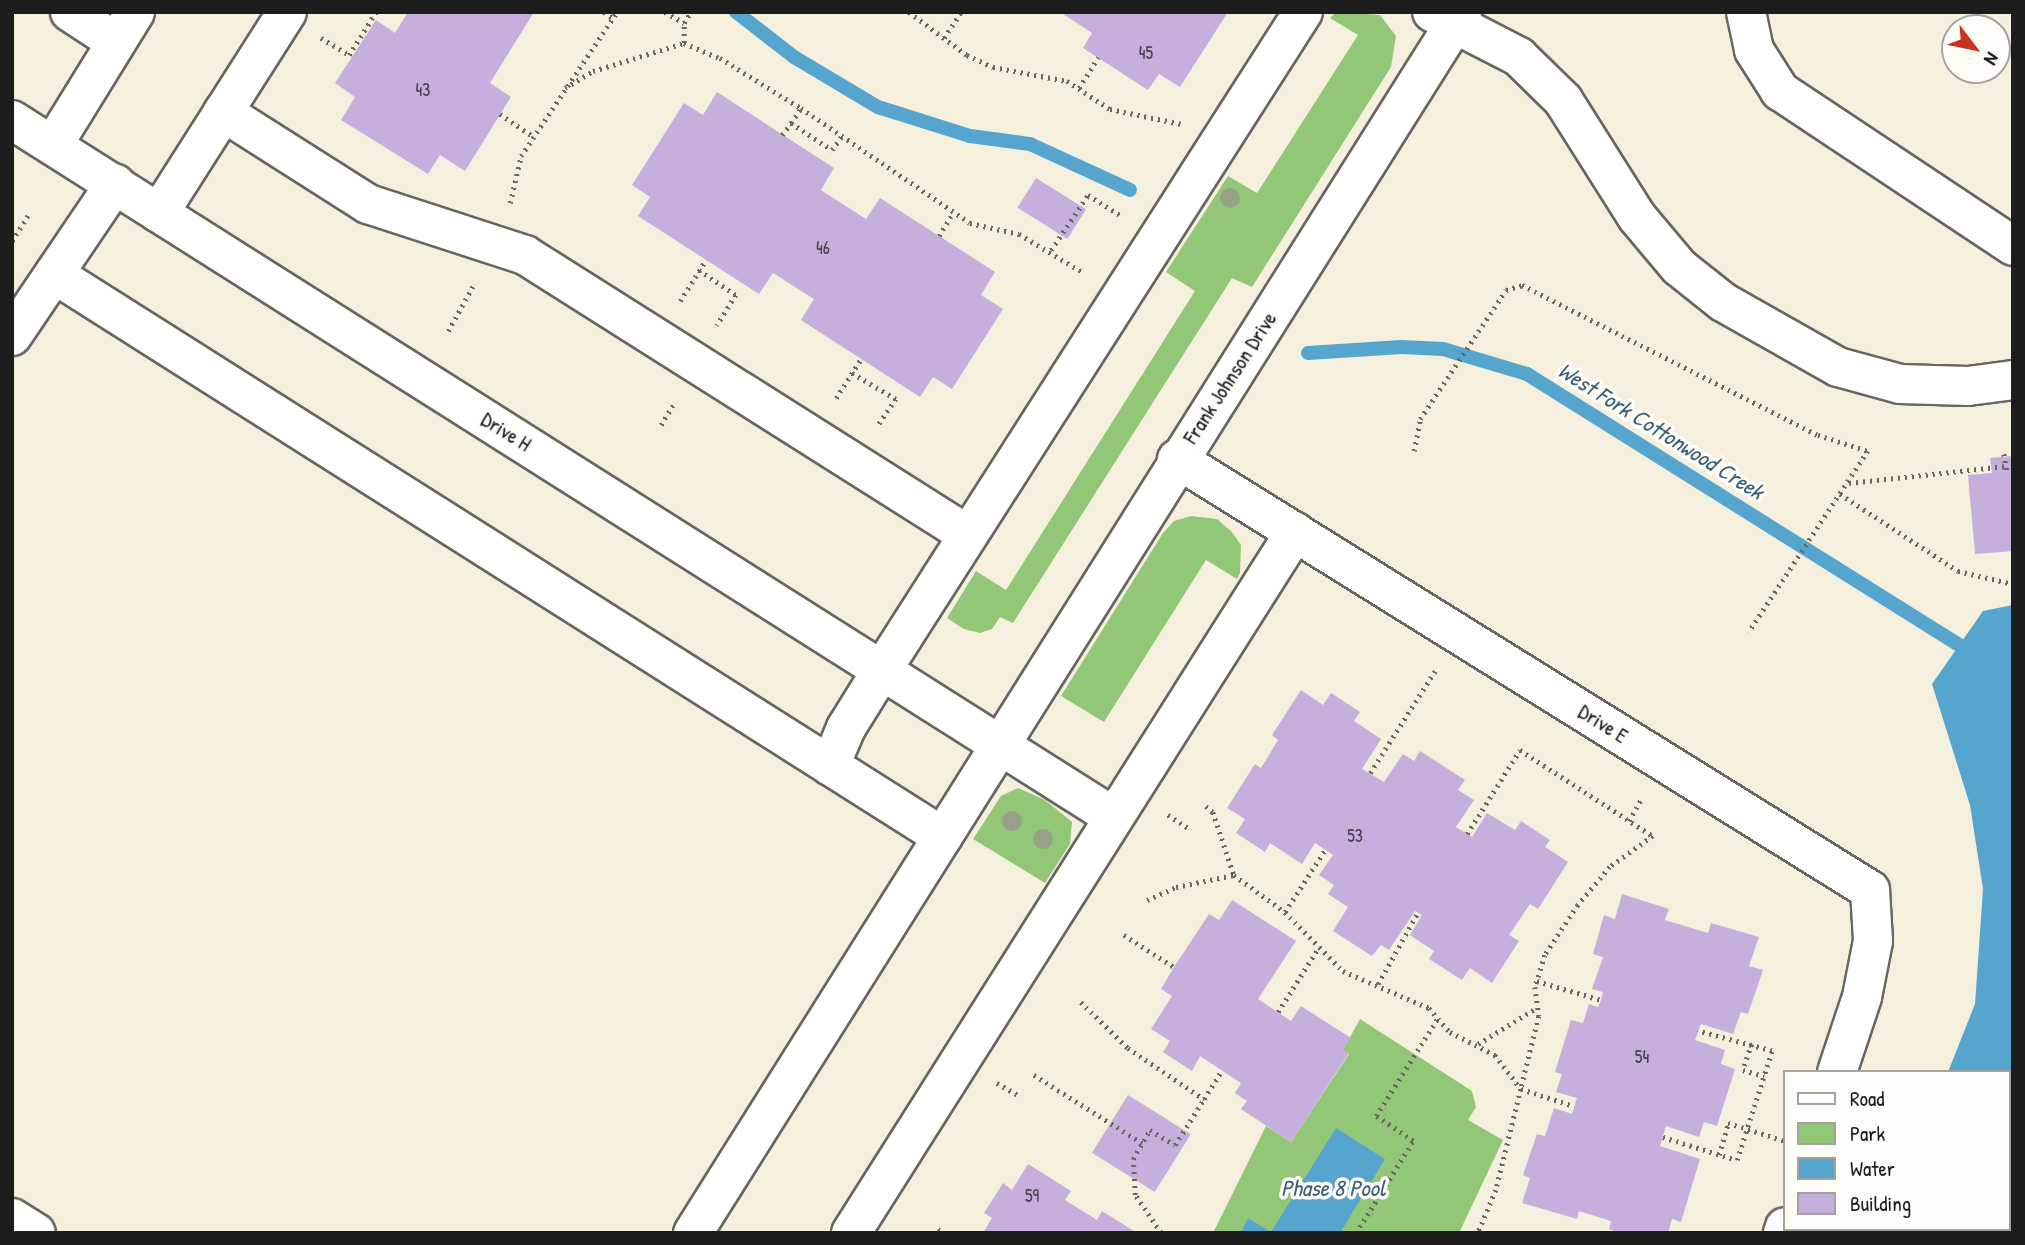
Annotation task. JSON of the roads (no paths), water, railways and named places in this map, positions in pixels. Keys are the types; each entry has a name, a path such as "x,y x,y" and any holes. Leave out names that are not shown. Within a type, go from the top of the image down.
{"street":[{"path":"53,145 125,27 70,12"},
{"path":"159,213 287,12"},
{"path":"831,766 846,729 882,670 1303,12"},
{"path":"1746,12 1754,50 1780,91 2013,246"},
{"path":"1449,16 1519,57 1563,100 1637,217 1679,267 1723,302 1838,367 1900,384 1968,386 2013,380"},
{"name":"Frank Johnson Drive","path":"693,1233 943,837 1449,16"},
{"path":"223,112 368,204 525,255 968,535"},
{"name":"Drive H","path":"12,120 1112,816"},
{"path":"12,336 115,184"},
{"path":"54,274 943,837"},
{"name":"Drive E","path":"1177,459 1870,890 1872,941 1862,997 1838,1070"},
{"path":"851,1233 1112,816 1295,532"},
{"path":"12,1218 36,1233"}],"water":[{"path":"2013,605 2013,1233 1886,1233 2011,1231 2011,1070 1949,1070 1975,1004 1983,889 1970,805 1932,684 1983,611"},
{"name":"Phase 8 Pool","path":"1336,1128 1385,1159 1340,1233 1241,1233 1248,1218 1271,1232"}],"waterway":[{"name":"West Fork Cottonwood Creek","path":"736,12 794,57 878,107 970,136 1030,144 1130,190"},
{"name":"West Fork Cottonwood Creek","path":"1308,353 1402,347 1443,349 1527,374 1959,645"}]}
